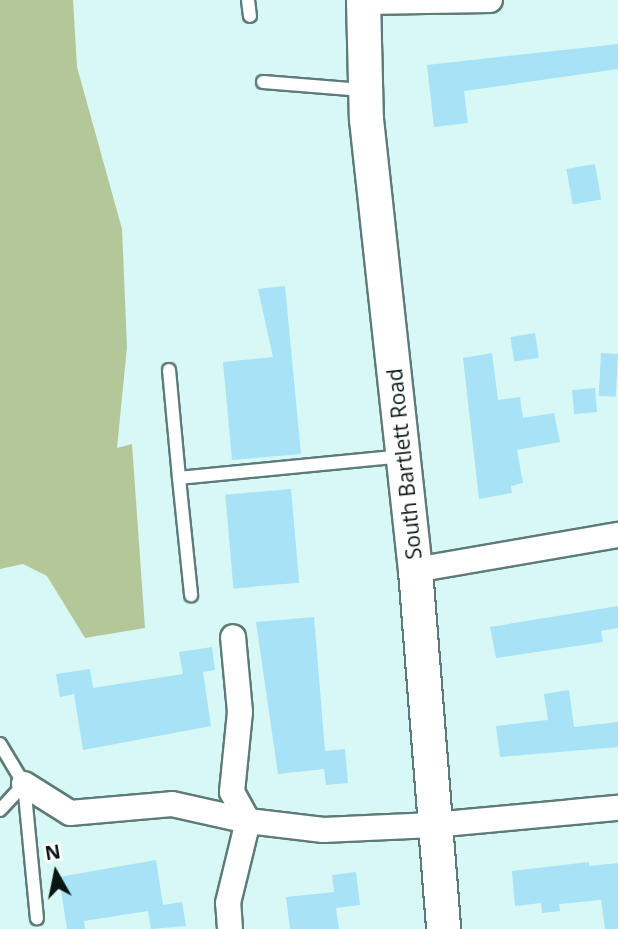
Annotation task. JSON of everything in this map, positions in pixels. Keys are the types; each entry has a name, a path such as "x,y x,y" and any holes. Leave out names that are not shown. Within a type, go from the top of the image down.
{"main road":[{"name":"South Bartlett Road","path":"363,1 366,90 415,570 443,929"}],"street":[{"path":"363,1 490,0"},
{"path":"415,570 618,534"},
{"path":"230,929 228,903 248,821 232,792 240,712 233,637"},
{"path":"24,784 70,813 172,804 248,821 323,830 433,825 618,808"}],"lane":[{"path":"248,0 250,16"},
{"path":"263,82 366,90"},
{"path":"169,370 191,595"},
{"path":"179,478 403,456"},
{"path":"0,744 24,784 37,918"},
{"path":"0,810 24,784"}],"green space":[{"path":"0,0 73,0 77,67 122,229 127,347 117,448 132,444 145,628 85,638 47,576 23,564 0,569"}],"building":[{"path":"618,44 618,69 464,91 468,123 434,127 427,65"},
{"path":"595,164 601,199 573,204 566,169"},
{"path":"285,286 301,454 232,460 223,362 273,357 258,289"},
{"path":"535,333 539,358 514,362 510,337"},
{"path":"492,353 498,400 520,397 523,418 554,413 560,442 517,450 523,483 511,486 512,493 479,499 463,358"},
{"path":"601,353 618,354 616,397 599,396"},
{"path":"595,388 597,412 574,414 572,390"},
{"path":"291,489 299,583 233,588 225,495"},
{"path":"618,606 618,628 601,631 603,642 496,658 490,627"},
{"path":"314,617 325,751 345,749 348,783 326,785 324,769 278,774 256,622"},
{"path":"212,647 215,670 203,672 211,726 83,750 74,694 60,697 56,674 90,669 93,688 183,674 179,652"},
{"path":"569,690 574,727 618,722 618,747 500,757 496,726 548,720 544,694"},
{"path":"156,860 163,905 182,902 186,926 151,929 148,911 84,921 85,929 67,929 59,877"},
{"path":"589,862 589,866 618,863 618,929 605,929 601,900 559,904 560,911 542,913 541,903 515,906 512,871"},
{"path":"356,872 360,905 336,908 339,929 290,929 286,897 334,892 332,875"}]}
